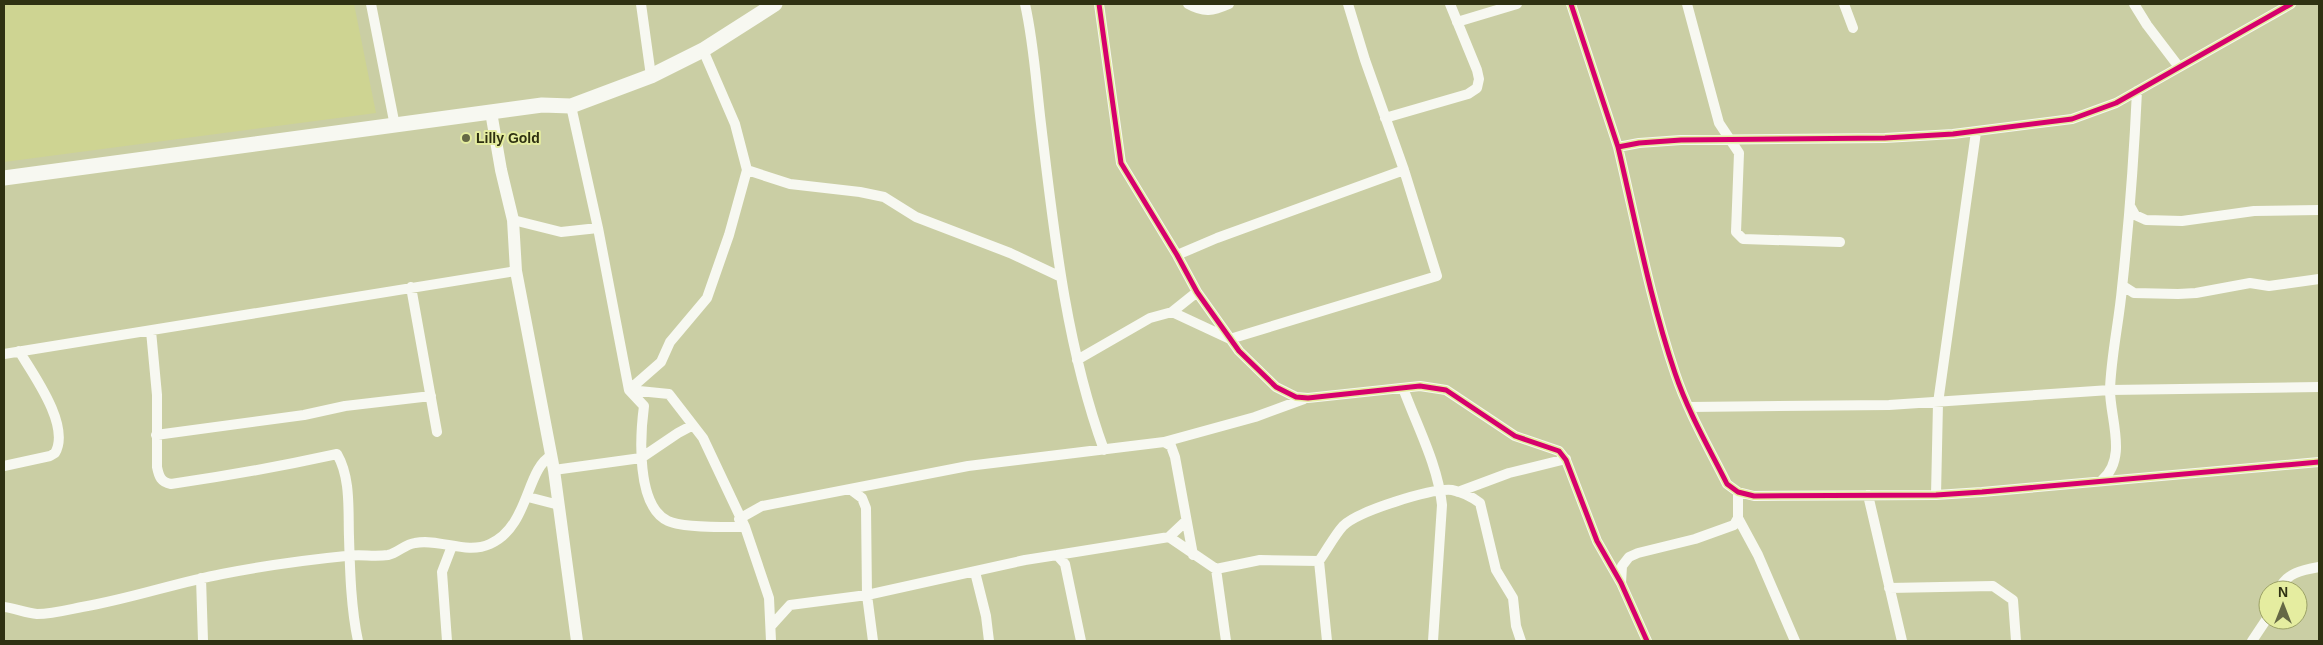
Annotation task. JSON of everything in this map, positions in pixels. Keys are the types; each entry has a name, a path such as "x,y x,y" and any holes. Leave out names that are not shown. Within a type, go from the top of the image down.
{"main road":[{"path":"4,178 542,105 571,106 651,76 703,50 775,4"}],"street":[{"path":"371,4 395,126"},
{"path":"642,4 651,76"},
{"path":"1025,4 1037,72 1041,122 1061,277 1077,360 1090,413 1104,450"},
{"path":"1099,4 1121,163 1177,255 1197,292 1230,339 1276,387 1296,397 1308,398 1420,386 1446,390 1515,436 1559,451 1566,459 1597,541 1621,583 1647,641"},
{"path":"1188,4 1199,10 1218,9 1229,4"},
{"path":"1172,312 1230,339 1437,276 1404,170 1348,4"},
{"path":"1385,118 1468,94 1477,88 1479,79 1477,70 1450,4"},
{"path":"1458,22 1517,4"},
{"path":"1571,4 1618,147 1651,295 1675,375 1727,484 1738,492 1754,496 1936,495 2319,462"},
{"path":"1687,4 1719,123 1737,146 1739,152 1736,232 1739,237 1743,239 1840,242"},
{"path":"1844,4 1853,28"},
{"path":"2134,4 2147,25 2179,67"},
{"path":"1618,147 1639,143 1730,139 1884,138 1976,132 2072,118 2116,103 2291,4"},
{"path":"629,390 661,362 670,342 707,298 729,234 747,170 735,124 703,50"},
{"path":"2102,480 2112,469 2115,456 2116,445 2110,390 2128,238 2138,91"},
{"path":"571,106 598,228 629,390 644,406 641,458 645,480 654,509 668,522 681,525 742,523 762,506 968,466 1164,442 1255,417 1308,398"},
{"path":"491,112 501,170 513,220 516,271 554,470 577,641"},
{"path":"1936,495 1938,403 1976,132"},
{"path":"747,170 790,184 860,192 884,197 916,217 1010,252 1061,277"},
{"path":"1177,255 1217,238 1404,170"},
{"path":"2130,206 2135,215 2146,220 2191,220 2254,211 2319,210"},
{"path":"513,220 561,232 598,228"},
{"path":"2128,238 2136,225 2146,220"},
{"path":"4,354 516,271"},
{"path":"2121,299 2134,293 2196,293 2250,283 2269,286 2319,279"},
{"path":"2123,286 2134,293"},
{"path":"411,287 437,432"},
{"path":"1077,360 1150,318 1172,312 1197,292"},
{"path":"151,331 157,395 156,436 159,477 164,483 171,484 291,465 337,454 346,474 349,555 358,641"},
{"path":"4,466 50,456 55,453 58,444 51,407 41,386 19,351"},
{"path":"1689,407 1938,403 2110,390 2319,387"},
{"path":"1403,388 1436,473 1442,505 1433,641"},
{"path":"629,390 669,394 702,438 742,523 769,598 771,641"},
{"path":"156,436 304,415 345,406 431,396"},
{"path":"554,470 641,458 693,425"},
{"path":"1164,442 1171,446 1175,457 1193,555"},
{"path":"4,607 30,613 51,613 113,602 201,578 304,560 349,555 386,555 416,542 481,547 493,543 518,517 541,463 551,456"},
{"path":"1458,492 1509,473 1566,459"},
{"path":"850,489 862,498 866,508 867,595 873,641"},
{"path":"1327,641 1319,561 1344,525 1357,517 1404,499 1440,491 1458,492 1480,503 1496,570 1513,598 1516,626 1521,641"},
{"path":"1621,583 1622,566 1628,558 1638,553 1695,539 1734,526 1738,518 1738,492"},
{"path":"1868,495 1902,641"},
{"path":"528,497 559,505"},
{"path":"1738,518 1758,555 1795,641"},
{"path":"769,598 790,606 867,595 1024,560 1169,537 1186,520"},
{"path":"1169,537 1216,569 1260,560 1319,561"},
{"path":"447,641 442,572 452,546"},
{"path":"1057,556 1065,564 1081,641"},
{"path":"2284,580 2292,574 2319,567"},
{"path":"1216,569 1226,641"},
{"path":"975,572 986,616 989,641"},
{"path":"201,578 204,641"},
{"path":"1889,588 1993,586 2013,600 2016,641"},
{"path":"771,626 790,606"},
{"path":"2252,641 2259,630"}],"shaded area":[{"path":"4,4 354,4 376,113 4,162"}],"cycle path":[{"path":"1099,4 1121,163 1177,255 1197,292 1239,351 1276,387 1296,397 1308,398 1420,386 1446,390 1515,436 1559,451 1566,460 1597,541 1621,583 1647,641"},
{"path":"1571,4 1618,147 1639,143 1681,140 1885,138 1953,134 2072,119 2116,103 2291,4"},
{"path":"1618,147 1651,289 1675,373 1692,416 1727,484 1738,492 1754,496 1936,495 2319,462"}],"place":[{"name":"Lilly Gold","path":"466,138"}]}
